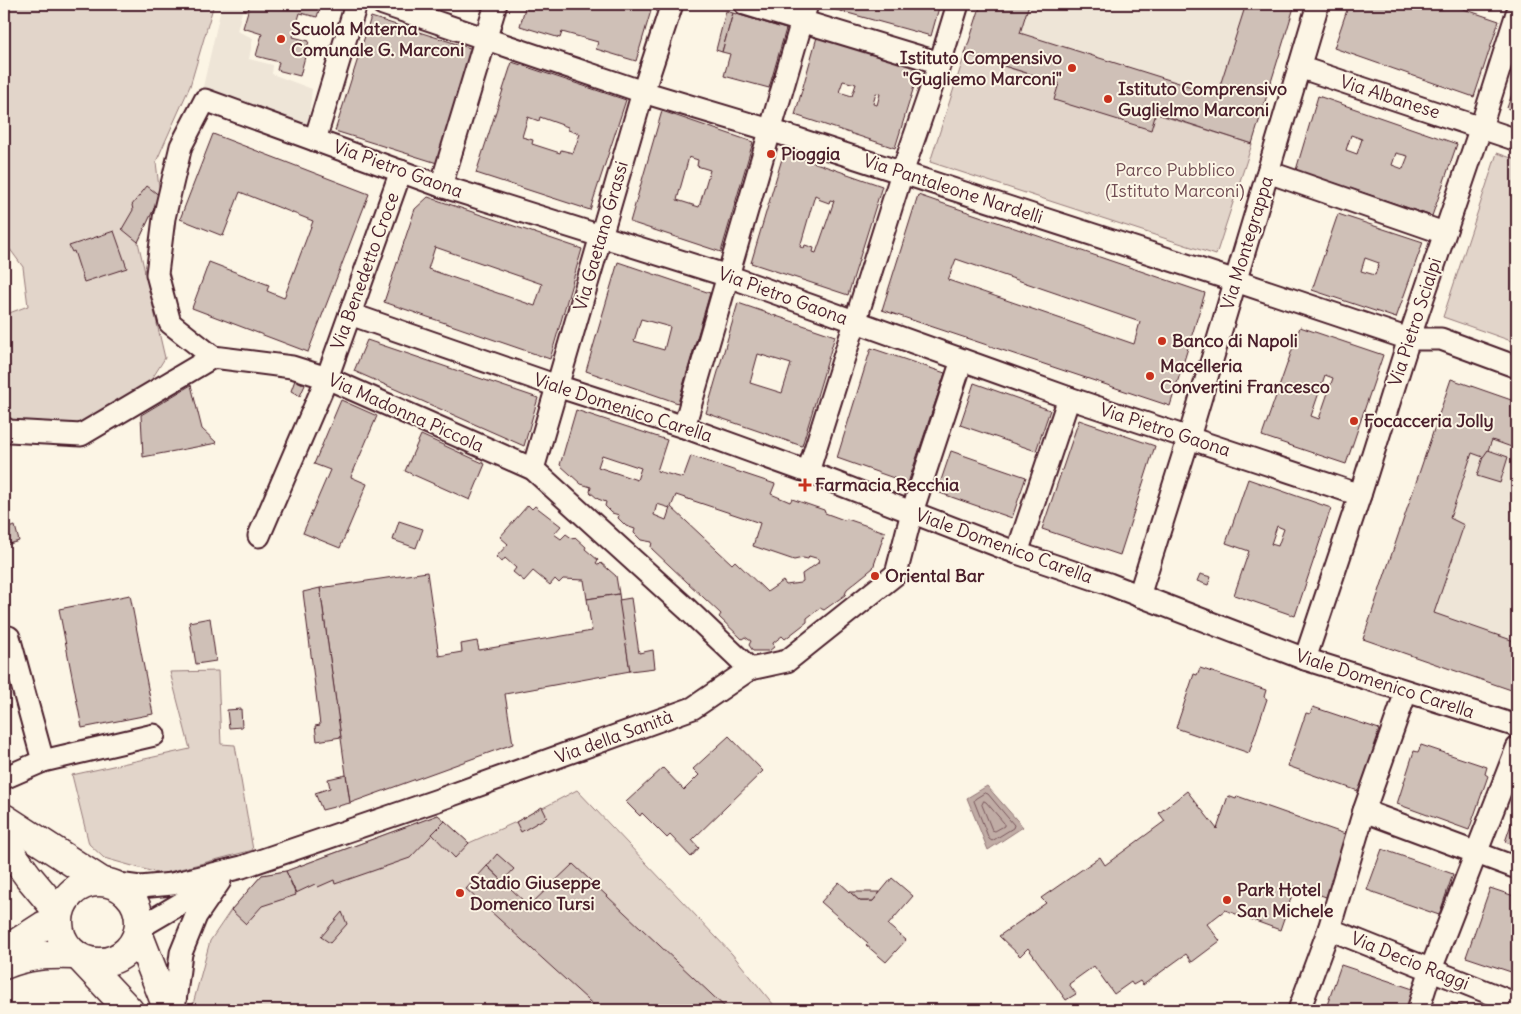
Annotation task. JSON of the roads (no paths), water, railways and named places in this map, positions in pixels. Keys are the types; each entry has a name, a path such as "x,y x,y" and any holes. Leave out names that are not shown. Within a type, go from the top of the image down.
{"main road":[{"path":"4,818 106,882 122,889 130,897 137,907 138,931 168,1010"},
{"path":"4,843 59,916"},
{"path":"106,882 87,883 74,889 65,900 59,916 60,934 65,946 129,1010"},
{"path":"4,951 59,916"},
{"path":"4,965 13,961 48,954 78,957 93,963 117,959 134,942 138,931"}],"street":[{"path":"315,140 356,4"},
{"name":"Via Pantaleone Nardelli","path":"383,4 486,37 643,92 770,130 1236,281 1408,339 1441,340 1517,367"},
{"path":"441,186 496,4"},
{"name":"Via Gaetano Grassi","path":"534,469 643,92 672,4"},
{"path":"745,4 804,12 940,63"},
{"path":"808,472 902,173 958,4"},
{"name":"Via Montegrappa","path":"1139,596 1189,437 1318,4"},
{"path":"1501,4 1517,11"},
{"name":"Via Pietro Scialpi","path":"1305,659 1360,495 1408,339 1481,128 1517,11"},
{"path":"684,427 804,12"},
{"name":"Via Albanese","path":"1299,67 1517,140"},
{"name":"Via Pietro Gaona","path":"213,357 170,322 157,274 164,218 181,146 204,100 441,186 728,276 1069,398 1360,495"},
{"name":"Via Benedetto Croce","path":"259,536 327,378 401,171"},
{"path":"1268,172 1444,233"},
{"name":"Viale Domenico Carella","path":"350,314 557,386 684,427 1305,659 1517,726"},
{"path":"4,428 9,431 81,435 213,357"},
{"name":"Via Madonna Piccola","path":"213,357 292,366 327,378 534,469 750,669"},
{"name":"Via della Sanità","path":"106,882 140,887 172,884 242,867 438,800 693,708 750,669 786,661 896,574 912,512 962,360"},
{"path":"1017,552 1069,398"},
{"path":"9,637 44,761"},
{"path":"1299,1010 1330,929 1364,811 1406,692"},
{"path":"4,778 44,761 154,735"},
{"path":"1418,1010 1431,969 1517,748"},
{"path":"1364,811 1517,868"},
{"name":"Via della Sanità","path":"138,931 242,867"},
{"path":"174,1010 181,953 196,916 220,881"},
{"name":"Via Decio Raggi","path":"1330,929 1517,1004"}],"water":[{"path":"987,786 1023,827 988,850 967,798"}],"place":[{"name":"Scuola Materna Comunale G. Marconi","path":"281,39"},
{"name":"Istituto Compensivo \"Gugliemo Marconi\"","path":"1072,68"},
{"name":"Istituto Comprensivo Guglielmo Marconi","path":"1108,99"},
{"name":"Pioggia","path":"771,154"},
{"name":"Banco di Napoli","path":"1162,341"},
{"name":"Macelleria Convertini Francesco","path":"1150,376"},
{"name":"Focacceria Jolly","path":"1354,421"},
{"name":"Farmacia Recchia","path":"805,485"},
{"name":"Oriental Bar","path":"875,576"},
{"name":"Stadio Giuseppe Domenico Tursi","path":"460,893"},
{"name":"Park Hotel San Michele","path":"1227,900"}],"park label":[{"name":"Parco Pubblico (Istituto Marconi)","path":"1175,180"}]}
